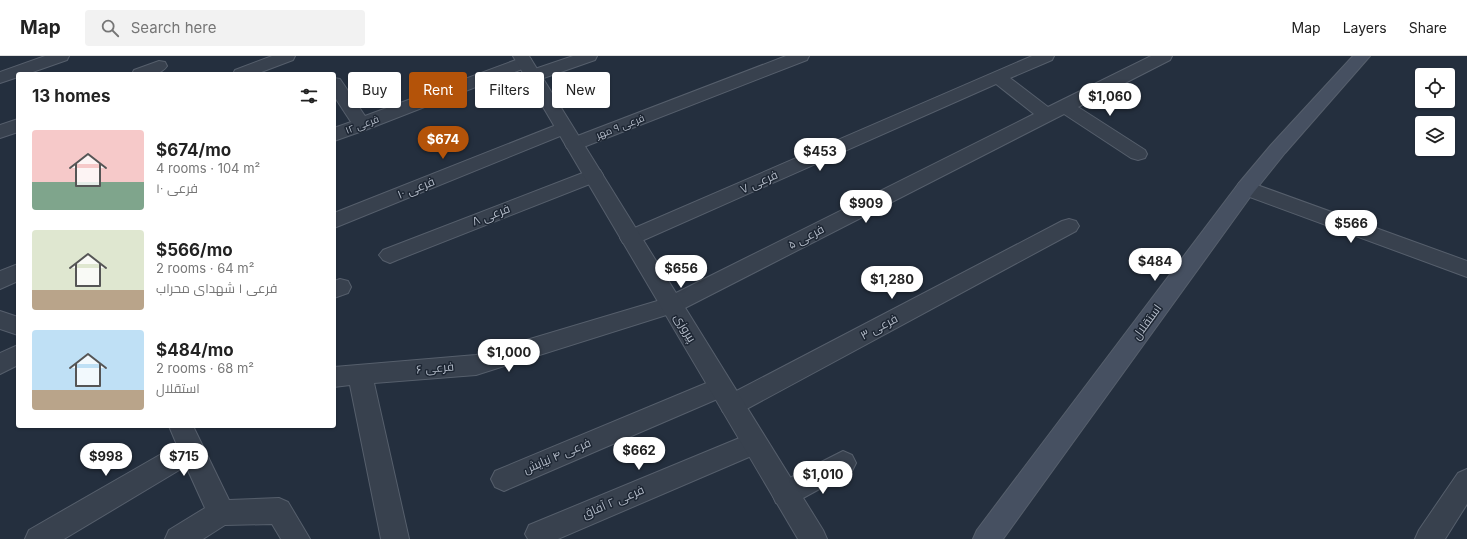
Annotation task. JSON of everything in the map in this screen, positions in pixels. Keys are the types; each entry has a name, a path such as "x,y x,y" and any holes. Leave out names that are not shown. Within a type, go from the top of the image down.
{"main road":[{"name":"استقلال","path":"987,539 1246,188 1278,149 1362,56"}],"street":[{"path":"17,72 61,56"},
{"path":"246,72 287,56"},
{"name":"فرعی ۱۲","path":"336,134 526,65 589,56"},
{"name":"فرعی ۹ مهر","path":"569,136 801,56"},
{"name":"فرعی ۷","path":"630,238 1046,56"},
{"name":"فرعی ۵","path":"671,305 1164,56"},
{"name":"پیروزی","path":"526,65 813,539"},
{"path":"144,72 158,66"},
{"path":"0,78 16,72"},
{"path":"997,77 1047,115"},
{"path":"336,86 362,125"},
{"path":"1065,106 1138,154"},
{"path":"0,132 16,125"},
{"name":"فرعی ۱۰","path":"336,220 569,136"},
{"name":"فرعی ۸","path":"390,255 593,175"},
{"path":"1246,188 1467,269"},
{"name":"فرعی ۳","path":"726,396 1069,226"},
{"path":"0,281 16,273"},
{"name":"فرعی ۶","path":"336,377 476,365 671,305"},
{"path":"0,320 16,325"},
{"path":"0,364 16,355"},
{"path":"360,374 395,539"},
{"name":"فرعی ۴ نیایش","path":"504,479 726,396"},
{"path":"39,539 187,437 221,513"},
{"name":"فرعی ۲ آفاق","path":"539,534 754,442"},
{"path":"785,494 843,463"},
{"path":"1430,539 1467,481"},
{"path":"178,539 221,513 279,511 296,539"}]}
